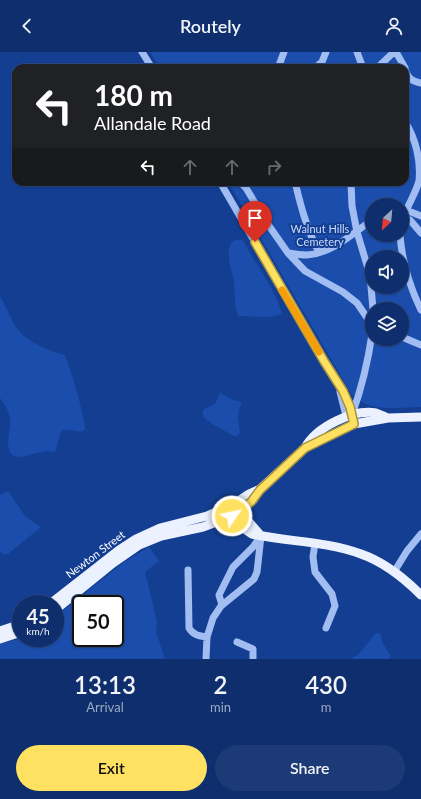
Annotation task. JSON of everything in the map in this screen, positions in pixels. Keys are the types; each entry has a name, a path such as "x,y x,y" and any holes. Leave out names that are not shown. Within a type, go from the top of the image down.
{"main road":[{"path":"421,417 388,418 376,413 351,418 317,438 260,490 249,494 233,510 246,530 252,534 315,543 362,554 394,572 421,595"},
{"name":"Newton Street","path":"62,595 119,550 154,530 233,510"},
{"name":"Newton Street","path":"64,603 138,545 161,536 203,527 233,510"},
{"path":"0,631 12,627"},
{"path":"0,639 12,635"}],"street":[{"path":"142,52 150,64"},
{"path":"280,64 284,52"},
{"path":"320,64 326,52"},
{"path":"357,52 362,64"},
{"path":"382,64 395,52 402,64"},
{"path":"409,78 412,81 421,83"},
{"path":"409,130 416,145 421,163 419,180 409,203"},
{"path":"222,186 348,400 351,418"},
{"path":"248,186 267,223 288,253 306,271 348,295 357,303 365,315"},
{"path":"297,186 310,236 319,252"},
{"path":"351,186 352,206 357,232 370,275 372,302"},
{"path":"409,211 421,216"},
{"path":"409,220 421,233"},
{"path":"288,253 307,255 319,252 335,246 357,232 365,224"},
{"path":"400,242 405,270 413,294 421,310"},
{"path":"409,340 421,345"},
{"path":"351,418 366,372 370,346"},
{"path":"394,572 407,551 421,534"},
{"path":"222,605 219,595 234,567 261,536"},
{"path":"206,659 207,638 213,618 222,605 254,579 257,572 261,536"},
{"path":"315,543 312,557 315,572 332,594 335,606 326,628"},
{"path":"188,570 189,628 195,635 207,638"},
{"path":"237,642 254,649 253,659"}],"green space":[{"name":"Walnut Hills Cemetery","path":"150,52 421,52 421,407 385,408 376,407 359,401 352,395 230,186 409,186 409,64 158,64"},
{"path":"236,240 241,240 244,242 274,294 282,313 281,315 268,317 238,316 229,255 231,244"},
{"path":"0,297 19,331 27,339 54,352 64,355 70,369 80,403 85,429 83,431 61,431 55,452 40,452 17,457 9,450 8,440 10,418 6,407 0,398"},
{"path":"220,393 233,400 242,402 238,417 240,433 237,436 234,436 212,424 203,415 204,409 215,404"},
{"path":"8,491 25,516 41,527 8,554 3,554 0,552 0,495"},
{"path":"149,547 159,561 145,572 157,622 156,632 165,659 0,659 0,644 12,641 12,647 64,647 64,610 72,603 72,647 124,647 124,595 83,595 124,562"},
{"path":"376,633 381,634 382,642 391,656 389,659 351,659 359,654"}],"slow traffic":[{"path":"282,290 319,352"}],"route":[{"path":"232,516 251,502 260,490 305,448 339,430 354,424 348,400 255,242"}]}
